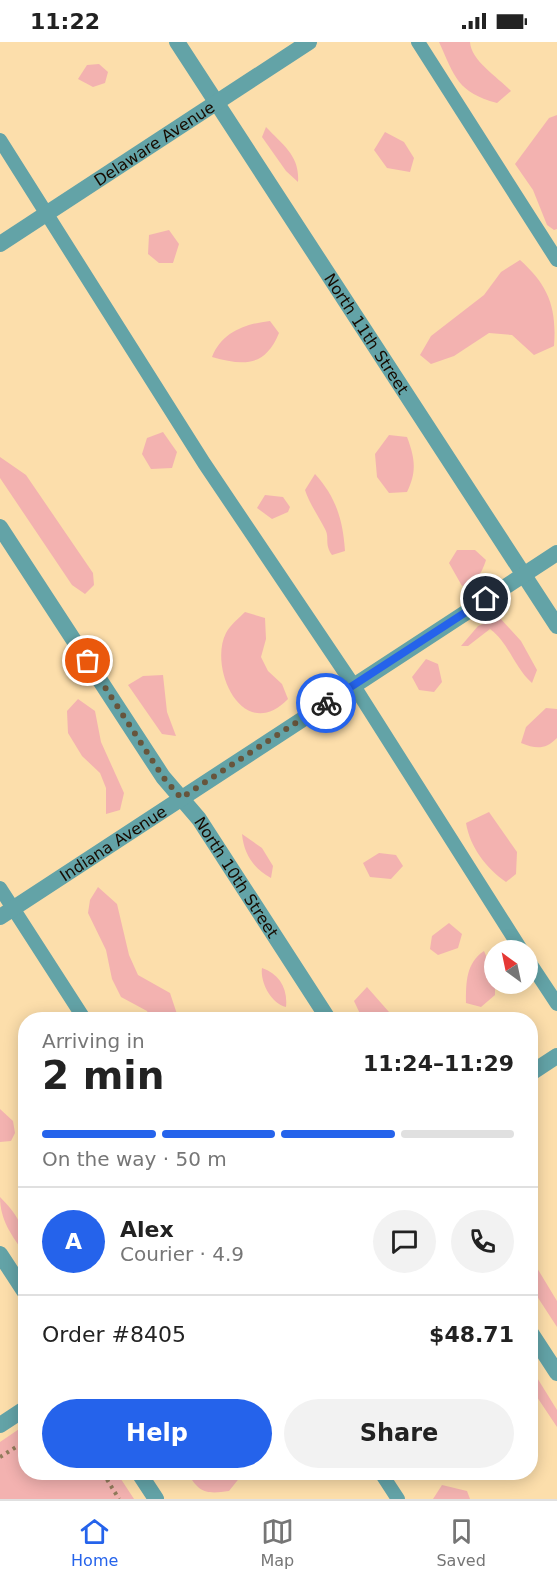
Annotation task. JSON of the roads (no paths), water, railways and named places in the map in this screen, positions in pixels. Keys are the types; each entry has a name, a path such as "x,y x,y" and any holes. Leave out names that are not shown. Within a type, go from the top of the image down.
{"street":[{"name":"North 11th Street","path":"177,42 557,626"},
{"name":"Delaware Avenue","path":"0,244 309,42"},
{"name":"North 10th Street","path":"0,527 163,777 198,819 324,1012"},
{"name":"Indiana Avenue","path":"6,913 557,553"},
{"path":"538,1068 557,1056"},
{"path":"0,1254 18,1282"},
{"path":"538,1344 557,1373"},
{"path":"0,1425 18,1413"},
{"path":"144,1480 156,1499"}],"lane":[{"path":"417,42 557,260"},
{"path":"0,140 47,213 87,282 204,463 354,686 515,940"},
{"path":"0,888 6,913 79,1012"},
{"path":"538,975 557,1004"},
{"path":"386,1480 398,1499"}]}
